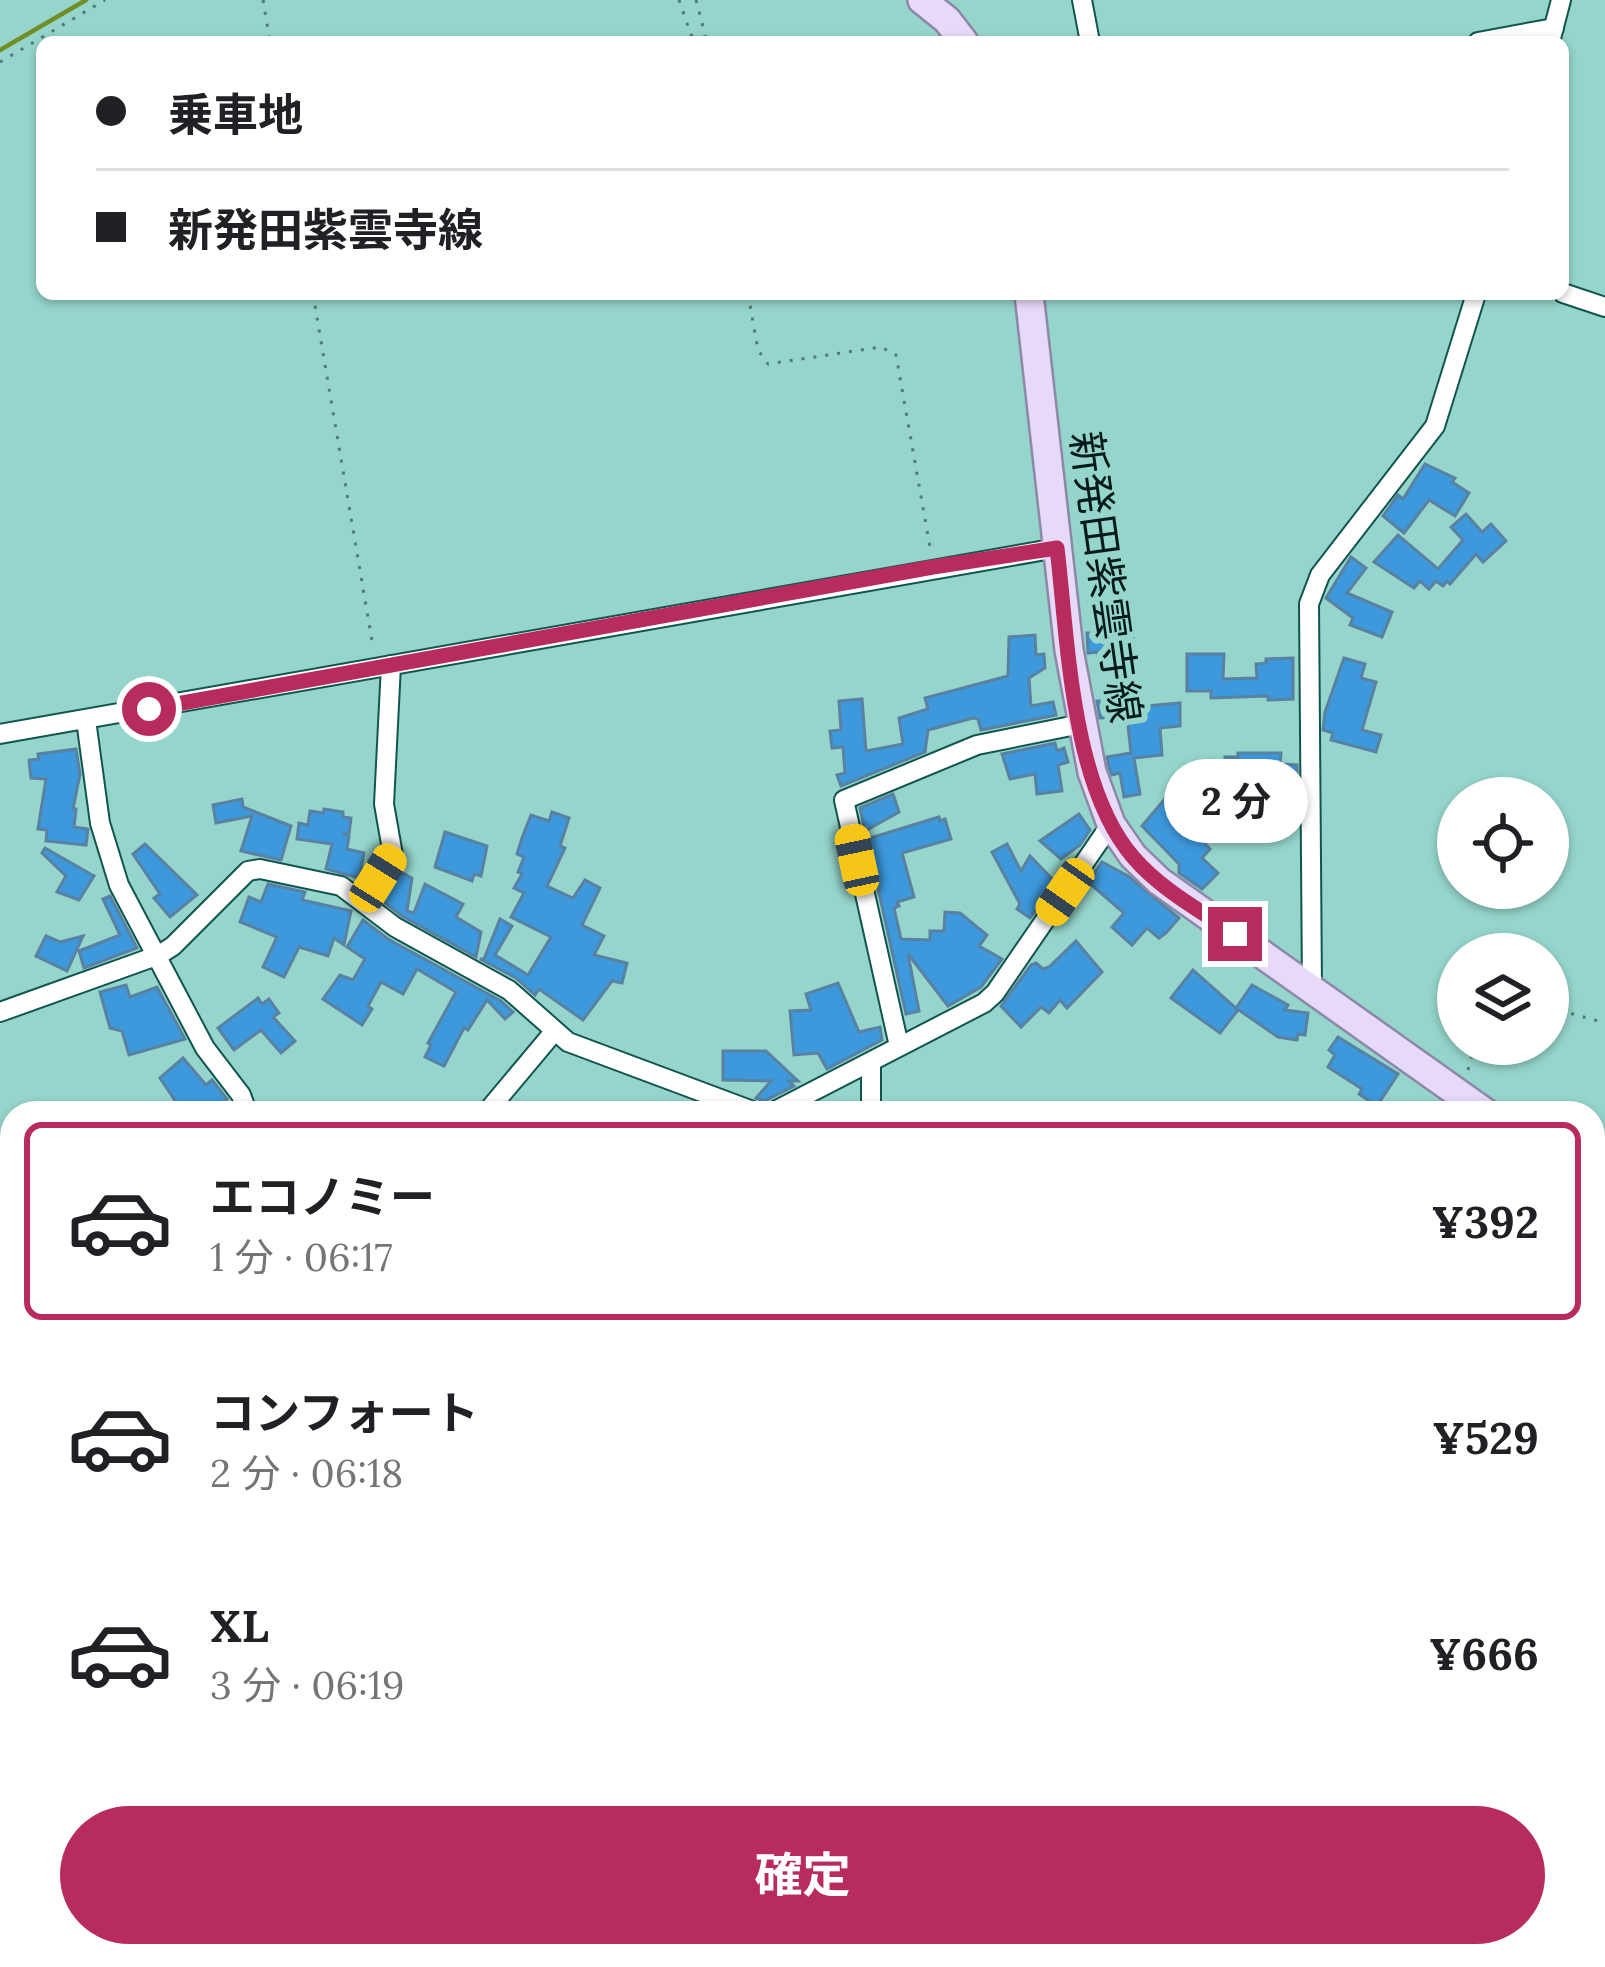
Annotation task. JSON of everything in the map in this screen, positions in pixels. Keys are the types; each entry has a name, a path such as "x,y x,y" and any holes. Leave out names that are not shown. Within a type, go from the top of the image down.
{"main road":[{"path":"922,0 959,36"},
{"name":"新発田紫雲寺線","path":"1030,300 1081,724 1091,772 1111,824 1133,856 1159,881 1469,1101"}],"street":[{"path":"1082,0 1089,36"},
{"path":"1552,35 1562,0"},
{"path":"1569,294 1605,307"},
{"path":"1312,987 1309,604 1320,575 1435,426 1474,300"},
{"path":"0,734 1057,548"},
{"path":"363,901 393,855 384,804 384,666"},
{"path":"86,720 107,853 119,885 205,1048 243,1101"},
{"path":"899,1046 844,800 976,745 1081,724"},
{"path":"795,1101 984,1003 1111,824"},
{"path":"0,1012 159,956 248,871 272,871 341,886 394,927 509,990 553,1033 590,1053 724,1101"},
{"path":"496,1101 553,1033"},
{"path":"871,1062 871,1101"}],"path":[{"path":"44,36 105,0"},
{"path":"263,0 269,36"},
{"path":"680,0 691,34 696,36"},
{"path":"696,0 706,36"},
{"path":"0,62 36,41"},
{"path":"314,300 384,666"},
{"path":"749,300 758,350 768,364 881,346 896,355 933,567"},
{"path":"1569,1013 1605,1023"},
{"path":"1460,1095 1469,1065"}],"building":[{"path":"1425,464 1455,478 1452,482 1469,493 1455,516 1429,500 1404,533 1383,516 1398,495 1403,499"},
{"path":"1466,514 1482,532 1491,524 1506,541 1483,562 1476,554 1450,584 1436,581 1429,589 1420,581 1414,588 1374,562 1398,535 1438,569 1463,540 1451,527"},
{"path":"1351,557 1366,568 1347,593 1392,612 1382,637 1350,625 1353,618 1326,598"},
{"path":"1087,633 1133,633 1135,707 1180,703 1180,726 1160,728 1162,755 1134,758 1140,794 1124,797 1120,773 1112,775 1109,767 1107,757 1131,753 1127,717 1100,718 1097,701 1110,700 1116,657 1088,653"},
{"path":"1035,635 1036,655 1044,654 1045,668 1029,678 1031,706 1053,702 1056,715 981,730 978,719 973,718 928,730 925,752 841,786 837,775 845,773 843,747 832,748 830,731 841,730 839,701 862,699 866,751 903,744 899,718 928,709 925,698 1008,676 1009,637"},
{"path":"1187,654 1224,654 1223,679 1257,678 1256,664 1293,658 1293,699 1211,698 1211,691 1187,691"},
{"path":"1344,658 1365,664 1361,678 1376,682 1362,730 1381,735 1376,752 1331,740 1333,733 1323,730"},
{"path":"1055,743 1057,751 1064,748 1068,762 1058,765 1062,791 1037,794 1035,774 1010,779 1002,754"},
{"path":"76,749 80,774 74,827 88,829 86,845 46,841 47,830 38,829 46,779 31,778 29,760 39,759 38,754"},
{"path":"1238,753 1281,753 1280,764 1297,765 1297,780 1290,780 1290,813 1232,814 1225,757 1238,757"},
{"path":"1181,780 1217,812 1196,834 1210,849 1202,858 1218,873 1202,889 1179,873 1179,864 1142,826"},
{"path":"893,794 899,812 865,831 860,808"},
{"path":"242,799 243,807 291,826 281,860 241,851 252,816 216,823 213,805"},
{"path":"324,809 351,818 349,834 343,833 349,836 347,849 364,853 359,878 326,869 332,844 297,839 299,823 308,825 310,811 323,813"},
{"path":"552,812 569,818 560,846 565,848 547,886 573,898 585,880 600,888 582,925 604,936 594,955 627,963 622,983 612,981 583,1020 539,989 535,995 516,978 480,959 500,919 512,926 495,955 528,975 551,937 511,917 524,893 514,888 522,874 518,872 524,857 517,854 522,838 531,815 549,821"},
{"path":"1079,814 1090,830 1061,859 1040,841"},
{"path":"945,819 951,839 902,853 914,897 897,902 894,908 901,939 930,940 930,931 944,931 945,912 960,913 987,935 979,946 1002,959 981,987 948,1006 908,954 919,1011 906,1014 867,839"},
{"path":"445,832 487,846 481,876 474,874 472,881 435,867"},
{"path":"145,844 197,895 170,917 154,898 160,894 133,854"},
{"path":"1007,844 1021,871 1030,856 1055,882 1030,918 1017,909 1020,904 992,852"},
{"path":"45,848 94,876 79,900 57,892 66,876 42,853"},
{"path":"1102,862 1128,876 1179,918 1166,933 1159,938 1147,928 1132,945 1112,927 1124,913 1088,882"},
{"path":"399,871 412,878 407,911 414,913 425,884 463,904 456,917 481,932 476,957 380,899"},
{"path":"268,884 305,892 302,900 351,911 344,945 334,938 328,956 299,947 284,977 263,967 277,937 240,922 249,897 261,902"},
{"path":"110,896 137,948 84,968 79,951 120,935 103,899"},
{"path":"363,920 513,1012 505,1019 487,1000 468,1030 464,1028 444,1066 425,1057 456,992 417,969 403,994 381,982 362,1025 323,999 340,975 353,980 365,959 347,947"},
{"path":"46,936 60,942 83,936 67,971 36,956"},
{"path":"1076,941 1102,972 1067,1008 1060,1000 1049,1013 1041,1007 1021,1027 1001,1006 1031,965 1049,967"},
{"path":"1193,970 1238,1010 1220,1033 1171,998"},
{"path":"838,983 859,1032 880,1027 882,1040 827,1069 818,1053 794,1055 790,1011 811,1010 806,994"},
{"path":"126,985 130,997 157,987 185,1039 129,1055 122,1031 110,1028 100,992"},
{"path":"1252,985 1288,1005 1285,1010 1308,1013 1305,1035 1298,1034 1297,1040 1278,1037 1236,1008"},
{"path":"258,998 262,1004 269,999 279,1013 273,1017 295,1041 281,1053 261,1030 234,1050 218,1028"},
{"path":"1338,1037 1398,1074 1380,1101 1370,1101 1359,1094 1362,1089 1328,1067 1335,1055 1329,1050"},
{"path":"723,1051 766,1051 798,1081 789,1081 794,1086 764,1101 756,1098 771,1081 723,1080"},
{"path":"183,1058 206,1085 212,1080 227,1099 175,1101 160,1078"}],"waterway":[{"path":"0,50 86,0"}],"route":[{"path":"149,709 1057,548 1081,724 1091,772 1111,824 1133,856 1159,881 1235,934"}]}
